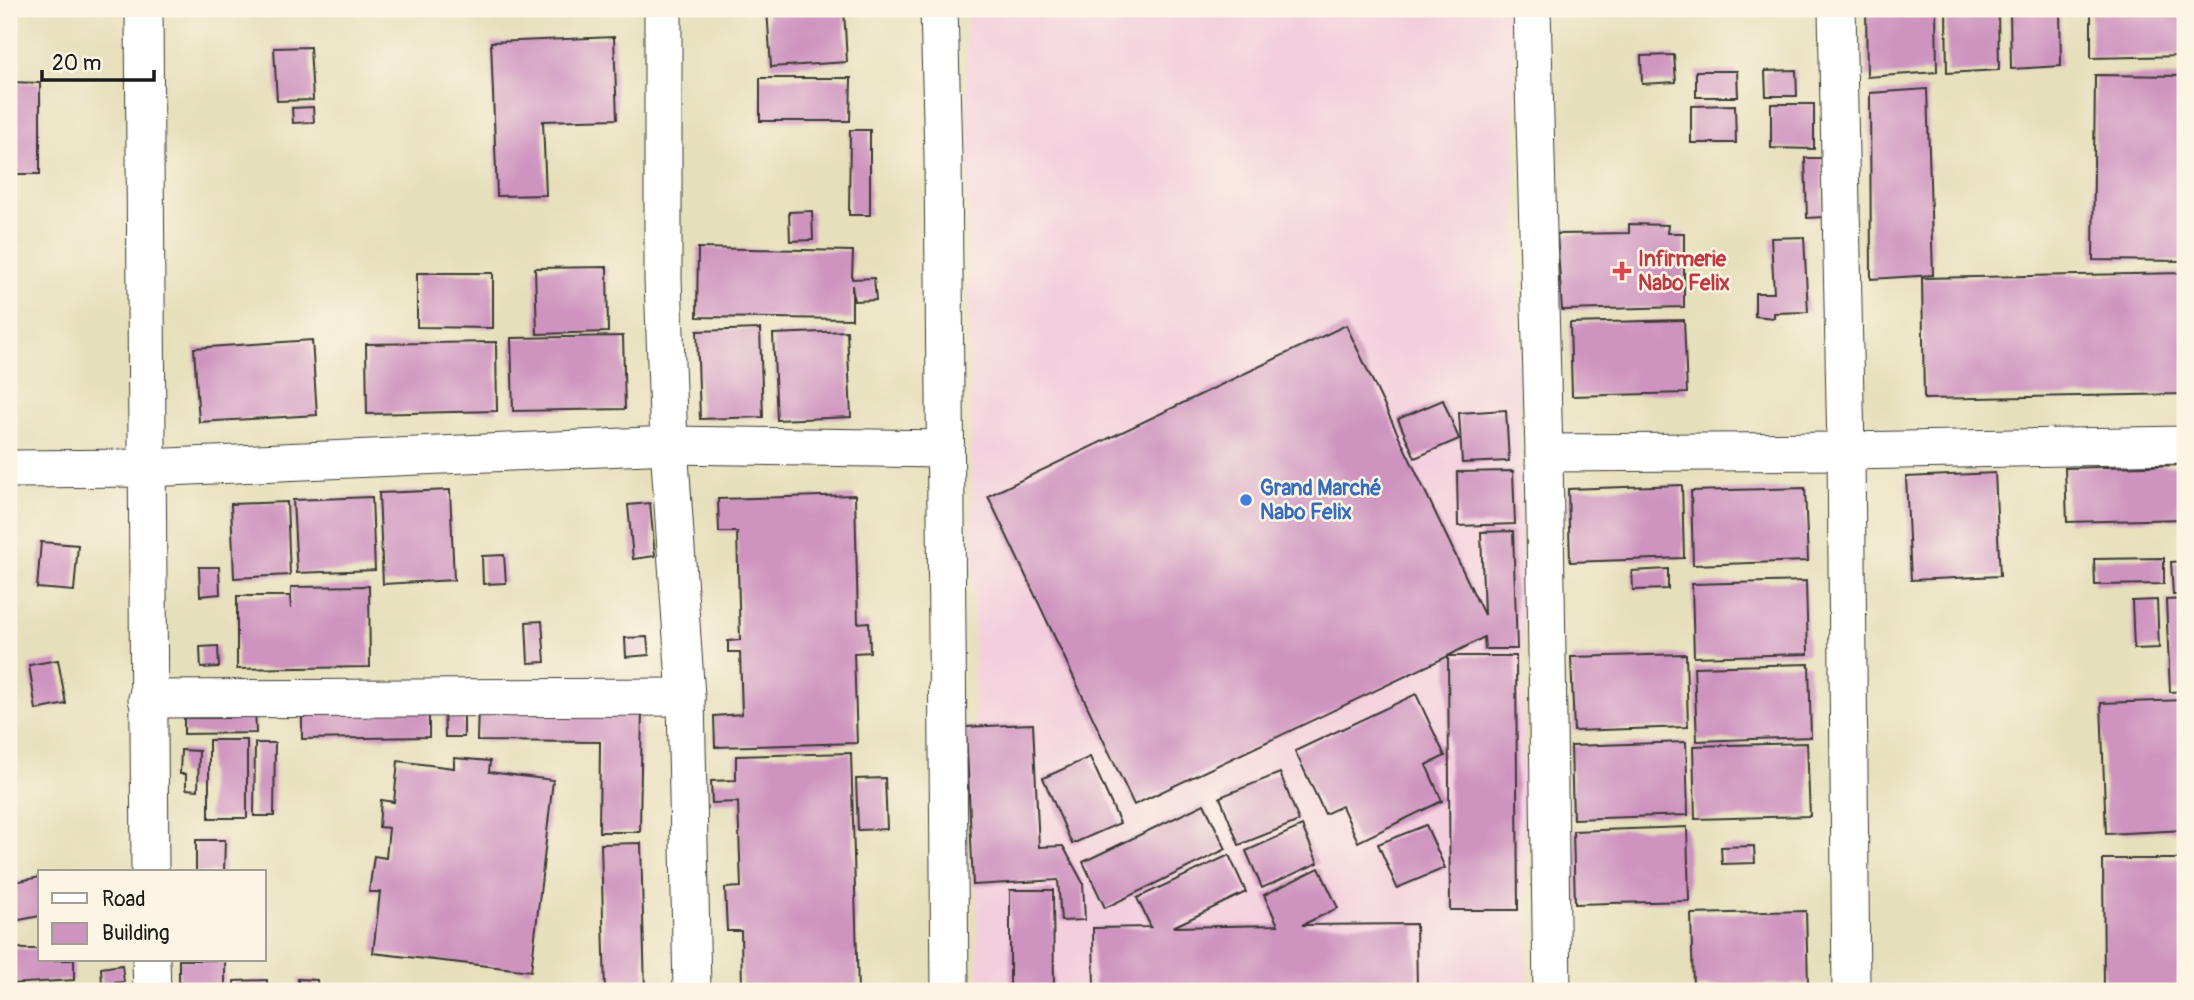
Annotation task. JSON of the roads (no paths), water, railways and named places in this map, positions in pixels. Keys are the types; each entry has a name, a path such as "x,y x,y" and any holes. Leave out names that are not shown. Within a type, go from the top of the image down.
{"street":[{"path":"144,9 150,870"},
{"path":"663,9 663,279 669,445 686,697 692,991"},
{"path":"939,9 943,170 950,991"},
{"path":"1532,9 1544,453 1552,991"},
{"path":"1837,9 1846,452 1851,991"},
{"path":"9,469 146,468 669,445 944,449"},
{"path":"1544,453 1846,452 2185,445"},
{"path":"147,699 686,697"},
{"path":"152,962 152,991"}],"place":[{"name":"Infirmerie Nabo Felix","path":"1622,271"},
{"name":"Grand Marché Nabo Felix","path":"1246,500"}]}
